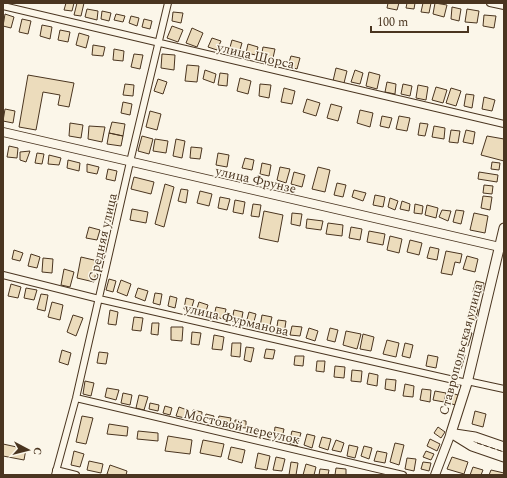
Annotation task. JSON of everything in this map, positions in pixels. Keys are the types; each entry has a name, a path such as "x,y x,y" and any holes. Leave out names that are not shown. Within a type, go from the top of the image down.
{"main road":[{"name":"Ставропольская улица","path":"451,433 467,382 502,248 504,228"},
{"path":"451,433 475,437 504,446"},
{"path":"451,433 472,446 504,457"}],"street":[{"name":"Средняя улица","path":"55,472 76,398 168,3"},
{"path":"490,3 504,6"},
{"name":"улица Щорса","path":"3,6 504,124"},
{"name":"улица Фрунзе","path":"3,132 502,248"},
{"name":"улица Фурманова","path":"3,275 467,382 504,389"},
{"name":"Мостовой переулок","path":"76,398 403,475"},
{"name":"Ставропольская улица","path":"435,475 451,433"},
{"path":"55,472 76,475"}],"building":[{"path":"66,3 74,3 72,11 64,10"},
{"path":"77,3 84,3 81,16 74,15"},
{"path":"388,3 399,3 397,10 387,8"},
{"path":"407,3 415,3 414,9 406,8"},
{"path":"423,3 431,3 429,13 421,12"},
{"path":"435,3 447,5 444,17 433,14"},
{"path":"452,7 461,9 459,21 451,19"},
{"path":"87,9 98,11 97,20 85,17"},
{"path":"467,9 479,11 477,23 465,22"},
{"path":"102,11 111,13 109,21 101,19"},
{"path":"173,12 183,13 181,23 172,21"},
{"path":"5,14 14,17 11,28 3,26"},
{"path":"116,14 125,16 123,22 114,20"},
{"path":"484,15 496,16 494,28 483,26"},
{"path":"131,16 139,18 137,26 129,23"},
{"path":"22,19 31,21 28,34 19,32"},
{"path":"144,19 152,21 150,29 142,27"},
{"path":"42,25 52,27 50,39 40,36"},
{"path":"172,26 183,30 178,42 167,38"},
{"path":"192,28 203,33 197,47 186,43"},
{"path":"60,30 70,32 68,42 58,40"},
{"path":"79,33 89,36 86,48 76,45"},
{"path":"212,38 221,41 217,50 208,47"},
{"path":"232,40 242,43 239,53 229,51"},
{"path":"248,44 258,47 256,55 246,53"},
{"path":"93,45 105,47 103,56 92,55"},
{"path":"263,47 275,49 271,67 260,64"},
{"path":"114,49 124,51 123,61 113,60"},
{"path":"134,54 143,55 140,69 131,67"},
{"path":"162,54 175,55 174,70 161,68"},
{"path":"291,56 300,58 297,69 288,66"},
{"path":"187,65 199,66 197,82 185,81"},
{"path":"336,68 347,71 344,83 333,81"},
{"path":"205,70 216,74 214,83 203,79"},
{"path":"355,70 363,73 360,84 351,82"},
{"path":"369,72 380,75 377,89 366,86"},
{"path":"220,73 228,74 227,86 218,85"},
{"path":"28,75 74,83 69,107 58,105 60,95 43,92 36,130 19,127"},
{"path":"240,78 251,81 248,94 237,91"},
{"path":"158,79 167,82 163,94 154,91"},
{"path":"387,82 396,84 395,94 385,92"},
{"path":"125,84 134,85 133,96 123,95"},
{"path":"260,84 271,85 269,98 259,96"},
{"path":"403,84 412,86 410,96 401,94"},
{"path":"418,85 428,87 426,100 416,98"},
{"path":"436,87 447,90 443,103 432,100"},
{"path":"284,88 295,91 292,104 281,102"},
{"path":"451,88 461,91 456,106 446,103"},
{"path":"466,94 474,95 472,108 464,106"},
{"path":"484,97 495,100 492,111 482,109"},
{"path":"307,99 320,103 316,116 303,112"},
{"path":"123,102 132,104 130,115 121,113"},
{"path":"331,104 342,107 338,121 327,118"},
{"path":"5,109 15,111 13,123 3,121"},
{"path":"360,110 373,113 370,127 357,123"},
{"path":"150,111 161,114 157,130 146,127"},
{"path":"382,116 392,118 389,128 380,126"},
{"path":"399,116 410,118 407,131 396,129"},
{"path":"112,122 125,124 123,136 109,133"},
{"path":"70,123 83,125 81,138 69,136"},
{"path":"420,123 428,124 425,136 418,135"},
{"path":"89,126 105,127 102,142 88,139"},
{"path":"434,126 445,128 444,139 432,137"},
{"path":"451,130 460,131 458,143 449,142"},
{"path":"466,130 475,132 473,144 463,142"},
{"path":"109,133 123,136 121,146 107,144"},
{"path":"142,136 153,139 149,154 138,151"},
{"path":"487,136 504,139 504,161 481,155"},
{"path":"155,139 168,141 166,153 153,151"},
{"path":"176,139 185,141 182,158 173,156"},
{"path":"9,146 18,148 17,158 7,157"},
{"path":"191,147 202,148 200,159 190,158"},
{"path":"30,151 26,162 20,160 20,152"},
{"path":"37,153 44,154 42,164 35,163"},
{"path":"218,153 229,155 227,167 216,165"},
{"path":"49,155 61,158 59,165 48,164"},
{"path":"245,158 254,160 252,170 242,168"},
{"path":"68,160 80,163 79,171 67,168"},
{"path":"492,162 500,163 499,170 491,169"},
{"path":"262,163 271,165 269,176 260,174"},
{"path":"87,164 99,167 97,174 87,172"},
{"path":"280,167 290,169 286,183 277,180"},
{"path":"318,167 330,170 325,192 312,189"},
{"path":"108,169 117,171 115,181 106,179"},
{"path":"294,172 305,175 302,187 291,184"},
{"path":"479,172 498,175 497,182 478,179"},
{"path":"134,177 154,182 151,194 131,189"},
{"path":"337,183 346,185 343,197 334,195"},
{"path":"165,184 174,187 164,227 155,224"},
{"path":"484,185 493,186 492,194 483,193"},
{"path":"181,189 188,190 186,203 178,201"},
{"path":"354,190 366,193 363,201 352,197"},
{"path":"200,191 212,194 209,206 197,203"},
{"path":"375,195 385,197 383,207 373,205"},
{"path":"483,196 492,197 490,210 481,208"},
{"path":"220,197 230,199 227,210 218,208"},
{"path":"390,198 398,201 395,210 388,207"},
{"path":"235,200 245,202 243,214 233,212"},
{"path":"402,201 410,204 409,211 400,209"},
{"path":"253,204 261,205 259,217 251,216"},
{"path":"415,204 423,206 422,214 414,213"},
{"path":"427,205 438,208 436,218 425,215"},
{"path":"132,209 148,212 146,223 130,220"},
{"path":"442,210 451,211 448,221 439,217"},
{"path":"456,210 464,211 461,224 453,222"},
{"path":"264,211 283,215 278,242 259,238"},
{"path":"292,213 302,214 300,226 291,224"},
{"path":"474,213 488,216 485,233 470,230"},
{"path":"307,219 323,221 321,230 306,228"},
{"path":"328,223 343,225 342,236 326,234"},
{"path":"89,227 100,230 97,240 86,238"},
{"path":"351,227 362,229 360,240 349,238"},
{"path":"369,231 385,234 383,245 367,242"},
{"path":"390,236 402,239 399,253 387,250"},
{"path":"410,240 422,243 419,255 407,252"},
{"path":"430,247 439,249 437,260 427,258"},
{"path":"14,250 23,253 20,261 12,259"},
{"path":"446,251 462,254 460,263 455,262 452,275 441,273"},
{"path":"31,254 40,257 37,268 28,266"},
{"path":"467,256 478,259 475,272 463,269"},
{"path":"81,257 98,261 94,282 77,278"},
{"path":"43,258 53,259 52,273 42,272"},
{"path":"64,269 74,272 70,287 61,285"},
{"path":"109,279 116,281 113,292 106,290"},
{"path":"121,280 131,284 127,296 117,292"},
{"path":"476,281 484,283 481,294 473,292"},
{"path":"11,284 21,287 18,298 8,296"},
{"path":"26,288 37,290 34,300 24,298"},
{"path":"138,288 148,291 145,301 135,297"},
{"path":"155,293 162,294 160,305 153,303"},
{"path":"41,294 48,295 45,311 37,309"},
{"path":"170,296 177,298 175,308 168,306"},
{"path":"186,298 194,300 191,310 184,309"},
{"path":"52,302 63,305 60,320 48,317"},
{"path":"199,302 208,305 205,314 196,312"},
{"path":"216,307 226,309 224,319 214,317"},
{"path":"471,307 478,309 475,320 468,318"},
{"path":"110,310 118,312 116,325 108,324"},
{"path":"234,310 243,312 241,323 232,321"},
{"path":"249,312 256,314 253,325 246,323"},
{"path":"73,315 83,318 76,336 67,332"},
{"path":"262,315 272,317 269,329 260,327"},
{"path":"134,317 143,318 141,331 132,330"},
{"path":"278,320 286,321 284,334 276,333"},
{"path":"152,323 159,323 158,335 151,334"},
{"path":"292,326 302,327 300,336 290,335"},
{"path":"171,327 183,327 182,341 171,340"},
{"path":"309,328 318,331 315,341 306,338"},
{"path":"330,328 338,330 335,342 327,340"},
{"path":"346,331 361,334 357,349 343,345"},
{"path":"465,331 472,333 468,346 462,344"},
{"path":"192,332 201,333 199,345 191,344"},
{"path":"363,334 374,337 371,351 360,349"},
{"path":"214,335 224,337 222,350 212,349"},
{"path":"387,340 399,343 396,357 383,354"},
{"path":"232,343 241,343 240,357 231,356"},
{"path":"405,343 413,345 410,358 402,356"},
{"path":"246,347 254,348 251,362 244,360"},
{"path":"266,349 275,350 273,359 264,358"},
{"path":"62,350 71,353 68,365 59,362"},
{"path":"99,352 108,353 106,364 97,363"},
{"path":"458,353 465,355 461,369 454,368"},
{"path":"428,355 438,357 436,368 426,366"},
{"path":"295,356 304,356 303,366 294,365"},
{"path":"317,361 325,361 324,372 316,371"},
{"path":"335,366 345,367 344,378 334,377"},
{"path":"352,370 362,371 361,382 351,381"},
{"path":"369,373 378,375 377,386 367,384"},
{"path":"386,379 396,380 395,391 385,389"},
{"path":"85,381 94,383 91,396 83,394"},
{"path":"405,384 414,386 413,397 403,396"},
{"path":"107,388 119,390 116,400 105,397"},
{"path":"422,389 431,390 430,402 420,400"},
{"path":"435,391 446,393 444,402 433,400"},
{"path":"123,393 132,395 130,405 121,403"},
{"path":"451,393 458,395 455,405 447,402"},
{"path":"139,395 148,397 144,410 136,408"},
{"path":"150,403 159,405 158,411 149,409"},
{"path":"165,406 172,408 170,415 163,413"},
{"path":"179,407 187,410 185,418 176,416"},
{"path":"193,410 202,412 201,422 191,420"},
{"path":"475,411 486,414 483,427 472,424"},
{"path":"206,414 214,416 211,425 204,423"},
{"path":"82,416 93,418 86,444 76,442"},
{"path":"219,416 231,418 229,428 217,426"},
{"path":"235,420 246,421 246,428 235,427"},
{"path":"109,424 128,427 127,436 107,434"},
{"path":"275,427 284,429 282,438 274,436"},
{"path":"438,427 445,432 441,438 434,433"},
{"path":"138,431 158,433 158,441 137,439"},
{"path":"292,431 301,433 297,446 289,443"},
{"path":"307,434 315,436 312,448 304,445"},
{"path":"168,436 192,440 190,454 165,451"},
{"path":"322,437 331,439 328,450 319,447"},
{"path":"430,439 440,444 437,451 427,446"},
{"path":"203,440 224,444 221,457 200,453"},
{"path":"336,440 344,443 341,452 332,450"},
{"path":"395,443 404,445 399,465 390,462"},
{"path":"3,444 26,449 24,460 3,456"},
{"path":"349,445 358,447 355,458 347,456"},
{"path":"364,446 372,448 369,459 361,456"},
{"path":"231,447 245,450 242,463 228,459"},
{"path":"74,451 84,454 80,467 71,465"},
{"path":"377,451 387,453 385,463 374,461"},
{"path":"426,451 434,454 431,460 423,457"},
{"path":"258,453 270,456 267,470 255,468"},
{"path":"276,457 285,459 282,471 273,470"},
{"path":"452,457 468,462 464,474 447,469"},
{"path":"407,458 416,459 414,471 405,469"},
{"path":"89,461 103,464 101,473 87,470"},
{"path":"291,462 298,463 296,475 289,475"},
{"path":"423,462 431,463 429,471 421,469"},
{"path":"306,464 316,467 314,475 303,475"},
{"path":"110,465 127,471 126,475 107,474"},
{"path":"473,467 483,470 481,475 470,475"},
{"path":"336,468 346,469 346,475 335,475"},
{"path":"320,469 329,470 328,475 319,475"},
{"path":"491,470 504,473 504,475 489,475"}],"fence":[{"path":"477,443 504,452"}]}
